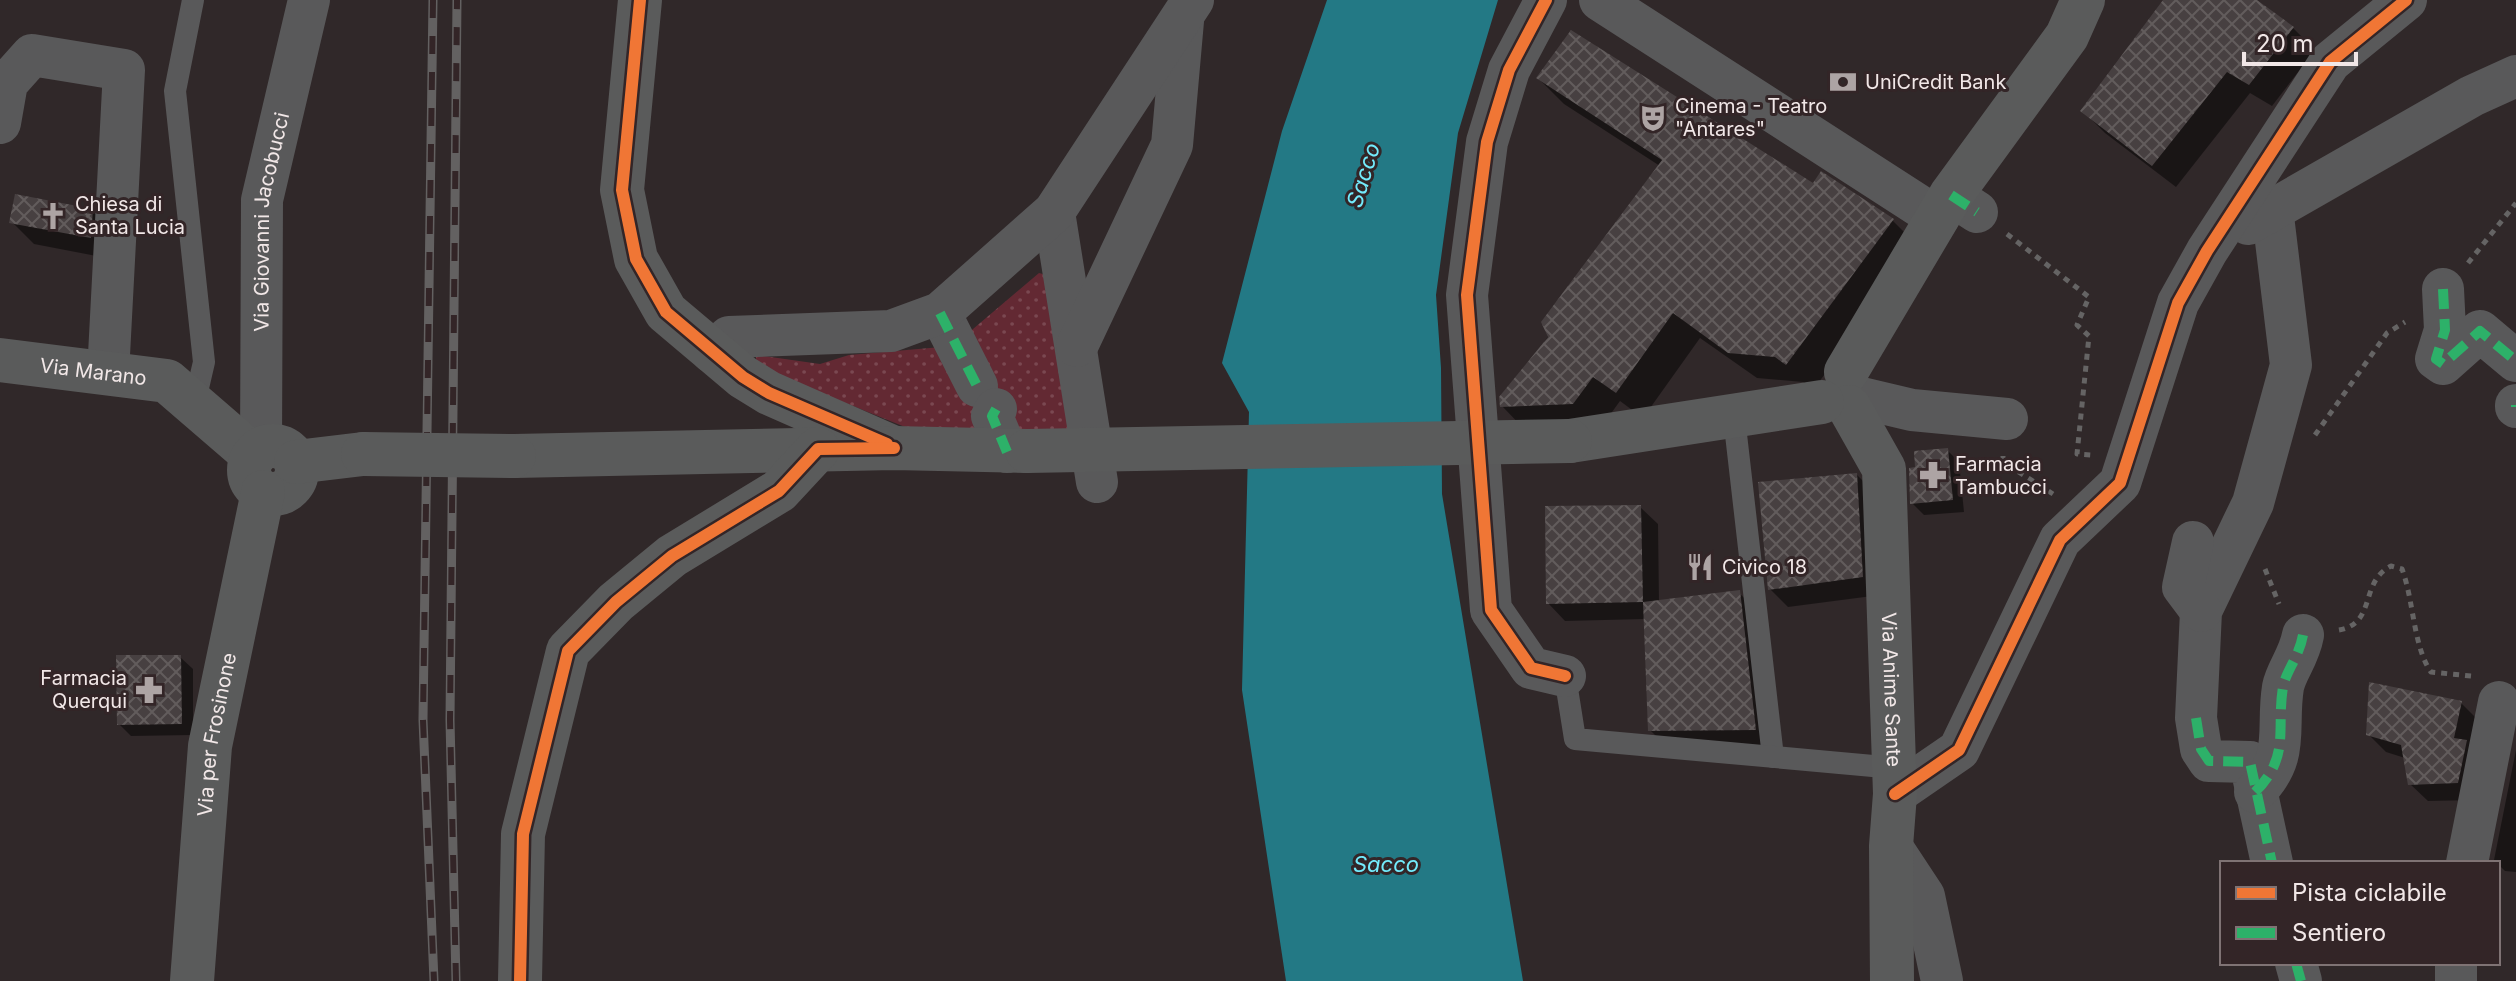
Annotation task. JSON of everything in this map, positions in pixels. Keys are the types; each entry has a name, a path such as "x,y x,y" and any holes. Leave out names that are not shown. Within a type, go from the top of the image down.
{"main road":[{"path":"640,0 622,190 636,259 666,312 712,352 769,393 894,448"},
{"path":"269,465 363,454 514,456 894,448 1017,451 1570,441 1734,417 1844,395 1956,208 2067,36 2083,0"},
{"name":"Via Marano","path":"0,360 167,381 269,465"},
{"name":"Via Anime Sante","path":"1844,395 1884,469 1895,781 1891,846 1892,981"},
{"path":"520,981 523,834 568,651 616,602 672,556 779,491 818,449"},
{"name":"Via per Frosinone","path":"192,981 210,746 269,465"}],"street":[{"name":"Via Giovanni Jacobucci","path":"269,465 262,200 309,0"},
{"path":"1546,0 1509,70 1487,142 1467,295 1491,610 1531,668 1565,676"},
{"path":"1600,0 1956,208"},
{"path":"1895,781 1959,750 2060,540 2120,483 2178,303 2207,251 2330,62 2406,0"},
{"path":"712,352 729,337 891,331 940,313 1054,212 1188,7"},
{"path":"1077,346 1172,145 1188,7"},
{"path":"2472,96 2488,66 2516,47"},
{"path":"0,123 7,83 32,55 124,70 108,374"},
{"path":"2207,251 2272,208 2472,96 2516,76"},
{"path":"2272,208 2291,365 2253,503 2201,611 2196,718 2201,749 2209,761 2250,762 2272,861"},
{"path":"1054,212 1097,482"},
{"path":"2443,289 2445,330 2436,359 2443,364 2480,331 2516,361"},
{"path":"940,313 986,397 992,416 1017,451"},
{"path":"1844,395 1912,410 2007,419"},
{"path":"2193,542 2183,587 2201,611"},
{"path":"2255,792 2276,765 2281,749 2283,685 2299,657 2303,635"},
{"path":"2467,861 2490,691"},
{"path":"1891,846 1924,896 1942,981"}],"lane":[{"path":"193,0 175,91 204,362 194,405"},
{"path":"1734,417 1773,757"},
{"path":"1565,676 1575,739 1773,757 1895,781"}],"path":[{"path":"2307,445 2387,333 2414,317 2468,264 2516,203"},
{"path":"1956,208 2089,297 2077,325 2089,336 2077,454 2093,455 2086,467"},
{"path":"2007,419 2003,462 2065,501"},
{"path":"2263,565 2289,623 2303,635 2353,627 2363,616 2373,583 2381,571 2391,566 2402,569 2409,587 2421,658 2431,672 2457,672 2490,691"}],"shaded area":[{"path":"1039,273 1054,277 1083,435 935,439 756,367 756,355 820,364 849,355 953,346"}],"water":[{"name":"Sacco","path":"1327,0 1498,0 1458,133 1436,295 1441,368 1442,494 1523,981 1286,981 1242,690 1249,412 1222,363 1282,131"}],"building":[{"path":"2163,0 2257,0 2294,27 2249,85 2227,72 2152,166 2080,111"},
{"path":"1571,30 1813,183 1821,171 1894,219 1786,365 1775,357 1728,353 1673,313 1616,393 1593,377 1573,404 1500,407 1499,397 1548,337 1541,322 1662,160 1536,78"},
{"name":"Chiesa di Santa Lucia","path":"15,194 93,209 91,238 9,223"},
{"name":"Farmacia Tambucci","path":"1948,448 1953,500 1910,504 1909,468 1915,467 1914,451"},
{"path":"1857,473 1863,577 1768,590 1758,482"},
{"path":"1641,505 1643,602 1546,604 1545,506"},
{"path":"1740,590 1756,730 1648,731 1643,602"},
{"name":"Farmacia Querqui","path":"116,655 181,655 182,724 117,725"},
{"path":"2369,682 2462,701 2454,738 2467,740 2458,783 2408,785 2401,745 2366,735"}],"railway":[{"path":"433,0 423,720 434,981"},
{"path":"456,981 450,720 457,0"}],"marked path":[{"path":"1951,195 1977,212"},
{"path":"2443,289 2445,330 2436,359 2443,364 2480,331 2516,361"},
{"path":"940,313 977,386"},
{"path":"996,409 992,416 1007,452"},
{"path":"2255,792 2274,766 2278,754 2283,687 2303,635"},
{"path":"2196,718 2201,749 2209,761 2250,762 2272,861"},
{"path":"2297,965 2301,981"}],"cycle path":[{"path":"640,0 622,190 636,259 666,312 743,377 769,393 887,444"},
{"path":"1546,0 1509,70 1487,142 1467,295 1491,610 1531,668 1565,676"},
{"path":"1895,794 1959,750 2060,540 2120,483 2178,303 2207,251 2330,62 2406,0"},
{"path":"520,981 523,834 568,651 616,602 672,556 779,491 818,449 894,448"}],"place":[{"name":"UniCredit Bank","path":"1843,82"},
{"name":"Cinema - Teatro \"Antares\"","path":"1653,118"},
{"name":"Chiesa di Santa Lucia","path":"53,216"},
{"name":"Farmacia Tambucci","path":"1933,475"},
{"name":"Civico 18","path":"1700,567"},
{"name":"Farmacia Querqui","path":"149,690"}]}
